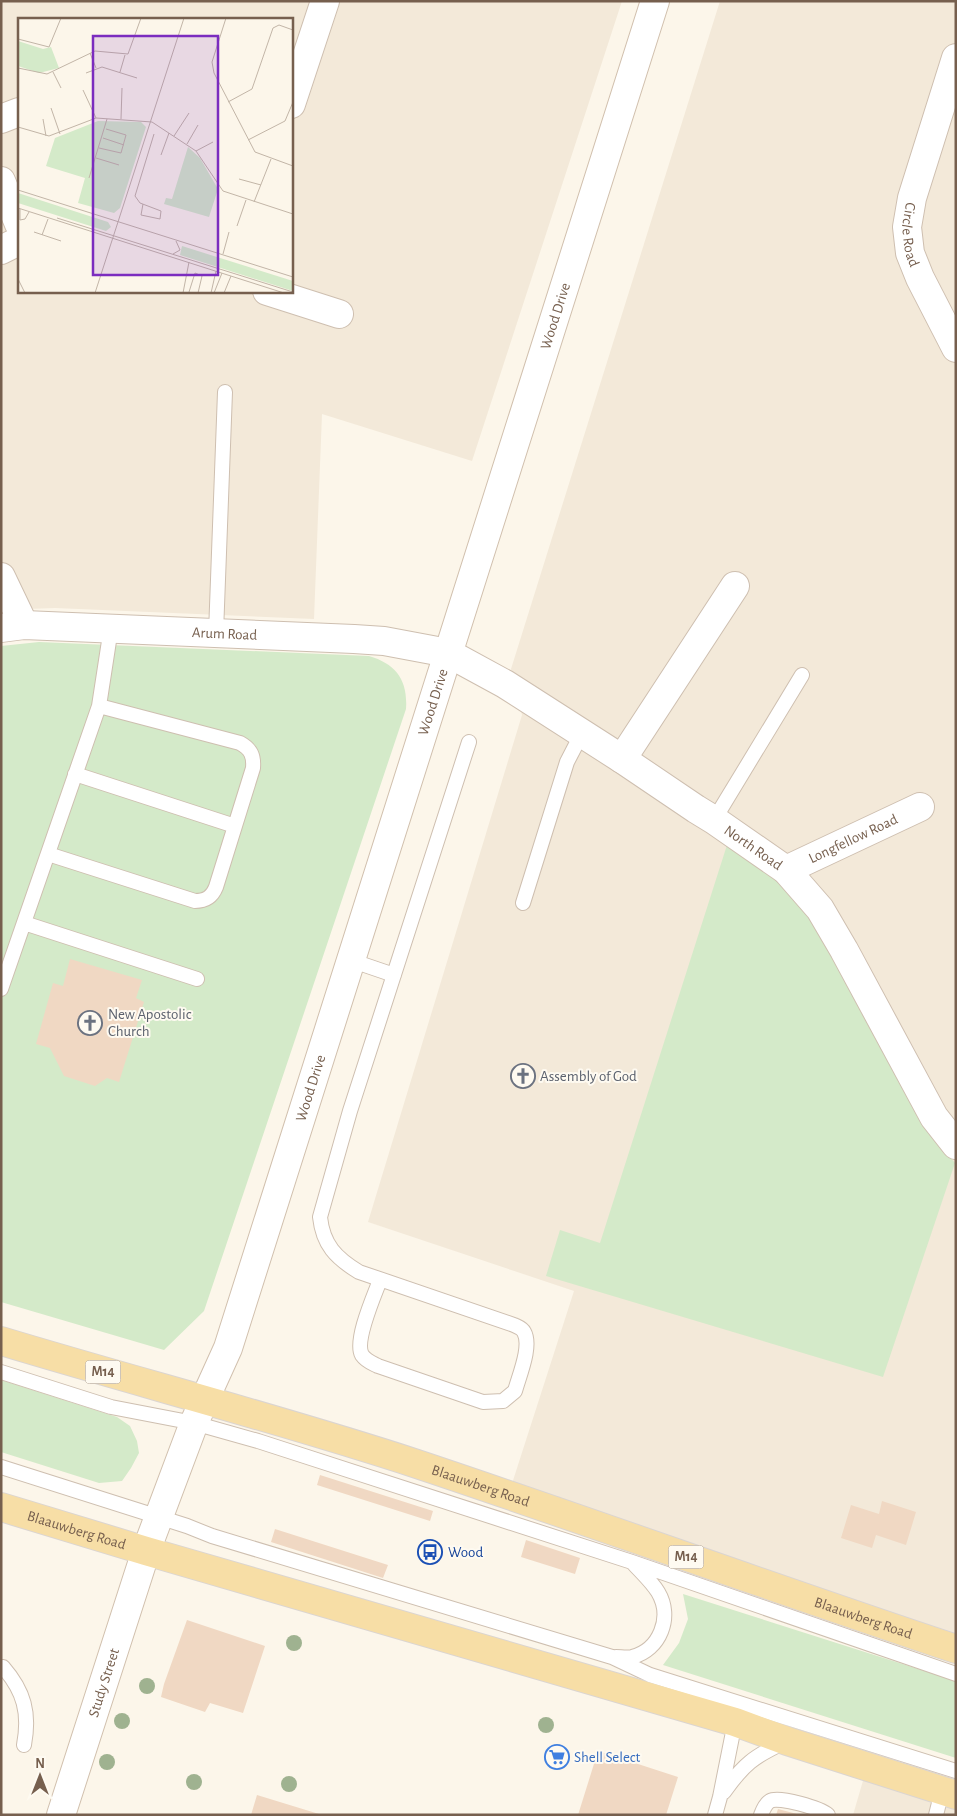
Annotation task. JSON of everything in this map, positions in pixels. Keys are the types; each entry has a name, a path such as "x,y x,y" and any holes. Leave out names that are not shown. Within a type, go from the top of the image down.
{"main road":[{"name":"Blaauwberg Road","path":"1,1341 119,1377 199,1412 416,1464 956,1649"},
{"name":"Blaauwberg Road","path":"1,1507 735,1722 787,1741 947,1793"}],"street":[{"path":"292,101 325,1"},
{"name":"Wood Drive","path":"158,1517 199,1412 228,1348 655,1"},
{"name":"Circle Road","path":"956,58 912,198 907,227 910,253 920,278 956,348"},
{"path":"1,119 18,112"},
{"path":"1,181 18,222"},
{"path":"1,250 18,242"},
{"path":"270,292 340,314"},
{"path":"1,577 13,626"},
{"path":"622,759 734,586"},
{"name":"Arum Road","path":"13,626 111,628 384,641 448,653"},
{"name":"North Road","path":"448,653 505,684 582,733 786,870 820,909 934,1117 956,1145"},
{"name":"Longfellow Road","path":"786,870 920,807"},
{"name":"Study Street","path":"61,1815 158,1517"}],"lane":[{"path":"216,633 225,392"},
{"path":"1,989 99,706 111,628"},
{"path":"714,820 802,675"},
{"path":"48,854 196,901 206,900 213,895 216,887 252,768 254,760 252,753 240,743 99,706"},
{"path":"523,903 567,762 582,733"},
{"path":"380,1280 361,1336 360,1350 366,1360 378,1366 483,1402 503,1401 511,1396 515,1391 526,1350 526,1337 522,1329 514,1324 359,1272 341,1261 333,1252 321,1226 320,1217 350,1111 470,742"},
{"path":"75,774 235,826"},
{"path":"24,923 197,978"},
{"path":"350,960 394,975"},
{"path":"1,1372 111,1407 199,1412 266,1444 632,1562 956,1674"},
{"path":"1,1467 212,1536 612,1657 650,1675 947,1793"},
{"path":"612,1657 631,1657 644,1651 656,1642 662,1630 664,1609 658,1591 632,1562"},
{"path":"2,1667 13,1679 25,1706 27,1726 24,1745"},
{"path":"715,1815 735,1722"},
{"path":"720,1797 737,1774 749,1762 760,1754 787,1741"},
{"path":"761,1815 766,1804 774,1800 819,1810 828,1815"}],"shaded area":[{"path":"1,1 622,1 472,461 322,414 314,619 55,608 1,610"},
{"path":"720,1 956,1 956,1640 508,1496 574,1291 368,1222 522,715 511,669"},
{"path":"867,1767 956,1795 956,1815 853,1815"}],"green space":[{"path":"39,642 369,656 378,659 393,669 405,690 406,709 204,1311 164,1350 1,1302 1,646"},
{"path":"727,845 768,873 787,889 816,924 935,1140 955,1163 883,1377 546,1276 560,1230 600,1243"},
{"path":"1,1380 117,1417 130,1426 137,1441 139,1453 122,1481 99,1483 1,1452"},
{"path":"683,1594 956,1681 956,1758 663,1665 679,1643 688,1619"}],"building":[{"name":"New Apostolic Church","path":"70,959 142,980 136,998 144,1002 119,1082 107,1078 95,1086 64,1076 50,1048 36,1044 53,983 63,986"},
{"path":"320,1475 433,1511 430,1521 317,1485"},
{"path":"882,1501 916,1512 906,1545 876,1535 872,1548 841,1538 851,1505 879,1514"},
{"path":"275,1529 388,1565 383,1578 271,1542"},
{"path":"526,1540 580,1558 575,1574 521,1557"},
{"path":"187,1620 265,1646 243,1713 210,1703 205,1712 161,1697"},
{"path":"598,1751 678,1777 666,1815 578,1815"},
{"path":"257,1795 319,1814 319,1815 251,1815"},
{"path":"778,1809 797,1814 797,1815 776,1815"}],"place":[{"name":"New Apostolic Church","path":"90,1023"},
{"name":"Assembly of God","path":"523,1076"},
{"name":"Wood","path":"430,1552"},
{"name":"Shell Select","path":"557,1757"}]}
